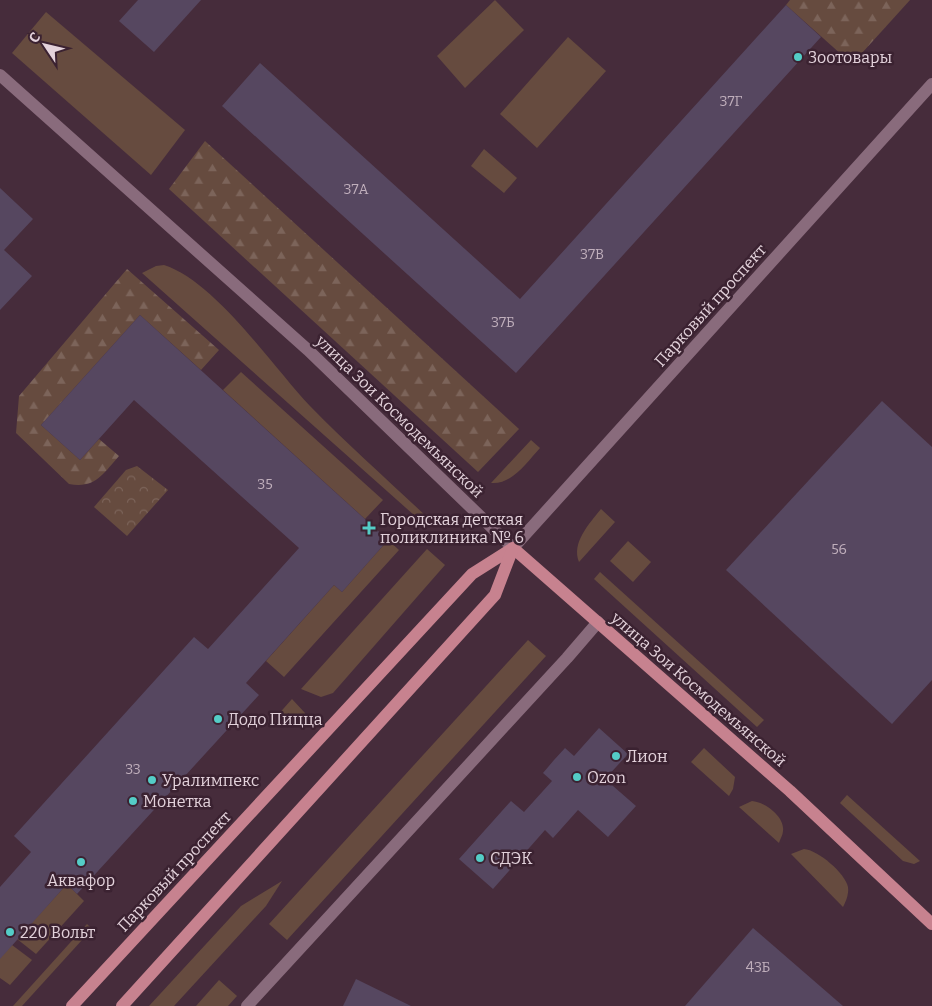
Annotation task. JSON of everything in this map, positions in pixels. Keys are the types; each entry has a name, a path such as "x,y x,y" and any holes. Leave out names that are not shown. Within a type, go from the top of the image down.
{"main road":[{"name":"улица Зои Космодемьянской","path":"513,548 790,791 932,924"},
{"name":"Парковый проспект","path":"72,1006 472,574 513,548"},
{"name":"Парковый проспект","path":"122,1006 495,595 513,548"}],"street":[{"name":"улица Зои Космодемьянской","path":"0,75 308,350 513,548"},
{"name":"Парковый проспект","path":"513,548 932,84"},
{"path":"247,1006 598,622"}],"green space":[{"path":"495,0 524,30 465,88 437,56"},
{"path":"790,0 910,0 852,64 786,5"},
{"path":"46,12 185,130 151,175 12,53"},
{"path":"568,37 606,71 537,148 500,114"},
{"path":"205,141 519,429 478,472 169,189"},
{"path":"484,149 517,178 504,193 471,166"},
{"path":"164,265 183,274 203,288 223,306 310,406 428,518 424,524 142,273 156,266"},
{"path":"127,269 219,350 201,370 140,315 41,425 80,460 99,439 119,456 98,479 86,484 69,484 16,433 19,396"},
{"path":"241,372 383,500 365,519 223,390"},
{"path":"531,440 540,448 519,472 499,483 491,483"},
{"path":"137,466 168,490 127,536 94,507 126,470"},
{"path":"601,509 615,522 579,562 577,548 579,541"},
{"path":"388,540 399,550 284,677 266,661 334,585 342,592"},
{"path":"628,541 651,562 633,582 610,561"},
{"path":"427,549 445,565 333,693 321,697 301,689"},
{"path":"600,572 764,720 757,727 594,579"},
{"path":"528,640 546,656 287,940 269,924"},
{"path":"292,699 305,713 305,724 288,713 282,720 276,717"},
{"path":"704,748 735,777 733,789 729,796 691,762"},
{"path":"847,795 920,861 914,864 903,861 840,803"},
{"path":"752,801 768,807 781,821 783,834 779,843 739,807"},
{"path":"804,849 816,853 842,875 848,887 843,907 791,854"},
{"path":"282,881 266,906 174,1006 149,1006 241,906"},
{"path":"67,884 84,901 36,954 17,939"},
{"path":"87,924 92,929 22,1006 13,1006"},
{"path":"12,945 32,960 10,985 0,978 0,958"},
{"path":"219,980 237,996 228,1006 196,1006"}],"building":[{"path":"138,0 201,0 154,52 119,21"},
{"path":"786,5 821,37 516,373 222,106 260,63 520,299"},
{"path":"0,188 33,219 4,250 32,276 0,310"},
{"path":"140,315 388,540 342,592 334,585 246,683 259,695 77,894 67,884 0,959 0,887 31,852 14,836 194,637 208,649 299,548 134,400 80,460 41,425"},
{"path":"882,401 932,447 932,680 892,724 726,570"},
{"path":"599,728 628,754 605,779 636,806 608,837 578,810 553,838 545,830 493,889 459,859 511,801 524,812 552,781 543,773 554,760 565,748 574,756"},
{"path":"753,928 843,1006 685,1006"},
{"path":"356,979 411,1006 343,1006"}],"place":[{"name":"Зоотовары","path":"798,57"},
{"name":"Городская детская поликлиника № 6","path":"369,528"},
{"name":"Додо Пицца","path":"218,719"},
{"name":"Лион","path":"616,756"},
{"name":"Ozon","path":"577,777"},
{"name":"Уралимпекс","path":"152,780"},
{"name":"Монетка","path":"133,801"},
{"name":"СДЭК","path":"480,858"},
{"name":"Аквафор","path":"81,862"},
{"name":"220 Вольт","path":"10,932"}]}
